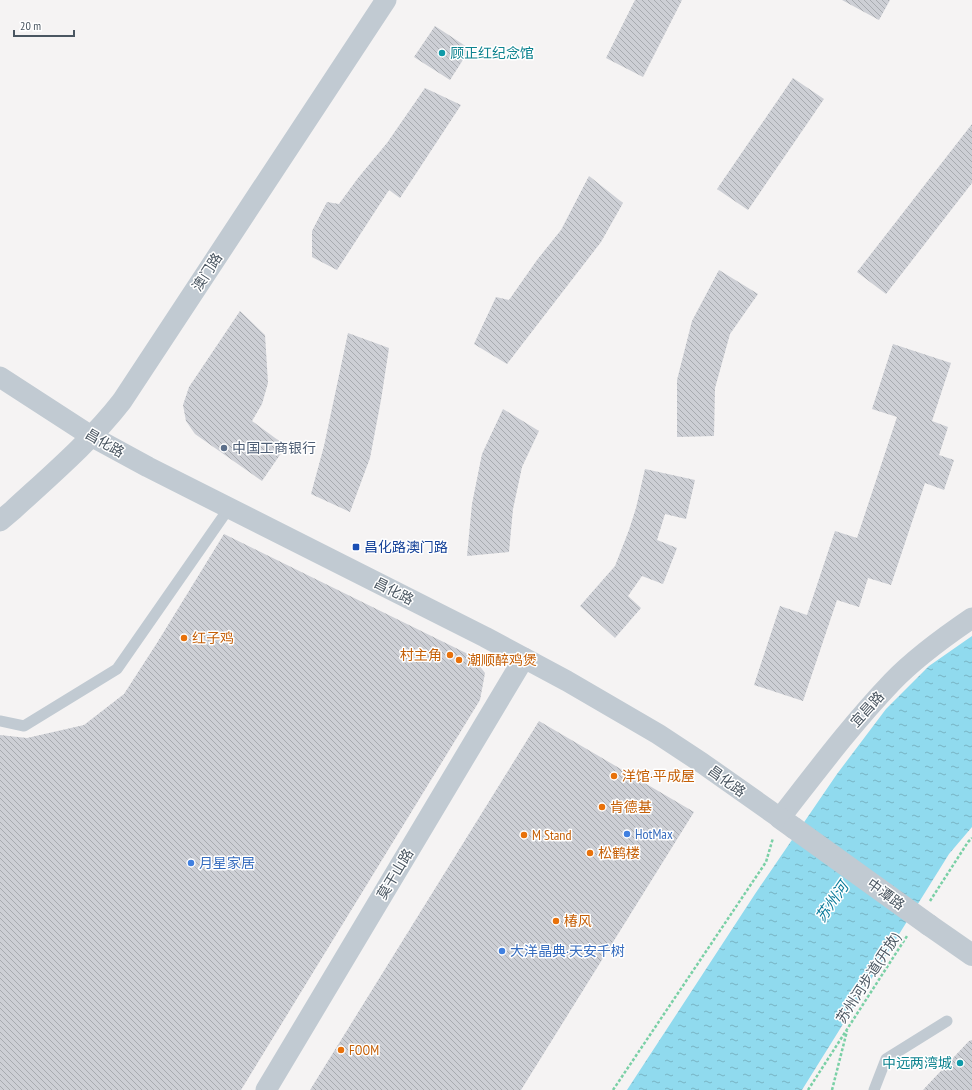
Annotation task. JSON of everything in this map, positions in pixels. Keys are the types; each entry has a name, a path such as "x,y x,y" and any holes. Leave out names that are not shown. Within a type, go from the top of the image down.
{"street":[{"name":"澳门路","path":"0,521 36,489 109,418 136,381 386,0"},
{"name":"昌化路","path":"0,377 91,436 148,467 485,637 574,685 658,734 787,823"},
{"name":"宜昌路","path":"787,823 852,726 893,681 936,642 972,618"},
{"name":"莫干山路","path":"266,1090 524,658"},
{"name":"中潭路","path":"787,823 922,921 972,955"}],"lane":[{"path":"0,721 24,726 117,669 229,508"},
{"path":"874,1090 886,1059 946,1021"}],"path":[{"path":"613,1090 766,862 787,823"},
{"name":"苏州河步道(开放)","path":"808,1090 847,1028 922,921 968,842 972,838"},
{"path":"832,1090 847,1028"}],"water":[{"name":"苏州河","path":"972,636 972,827 949,854 802,1090 627,1090 755,894 837,774 886,709 929,666"}],"building":[{"path":"635,0 682,0 643,77 606,58"},
{"path":"842,0 890,0 879,20"},
{"name":"顾正红纪念馆","path":"435,26 470,49 450,80 414,57"},
{"path":"793,78 824,99 748,210 717,189"},
{"path":"425,88 461,105 400,198 389,190 337,270 312,257 312,231 327,202 339,204 387,143"},
{"path":"972,124 972,183 886,294 857,272"},
{"path":"589,176 623,203 601,242 507,364 474,344 496,297 509,300 537,260 561,230"},
{"path":"719,270 758,294 730,334 715,388 714,436 677,437 677,380 692,321"},
{"path":"240,311 265,335 268,383 262,404 252,421 286,446 262,481 195,434 186,421 183,405 189,387"},
{"path":"348,333 389,348 370,458 350,512 311,494 324,446"},
{"path":"893,344 951,363 932,421 948,427 939,455 954,460 944,490 925,483 891,585 868,578 859,607 837,600 803,701 754,685 780,606 807,615 835,531 857,538 897,417 872,409"},
{"path":"503,409 539,431 522,467 513,509 509,552 467,556 472,504 482,454"},
{"path":"645,469 695,480 686,519 665,514 657,540 677,548 663,584 642,576 628,596 641,608 615,638 580,606 615,566 636,508"},
{"name":"月星家居","path":"224,534 472,656 485,673 480,700 241,1090 0,1090 0,735 27,738 84,725 124,694"},
{"name":"大洋晶典·天安千树","path":"539,721 694,812 521,1090 310,1090"},
{"name":"中远两湾城","path":"972,1040 972,1090 923,1090 969,1041"}],"place":[{"name":"顾正红纪念馆","path":"442,53"},
{"name":"中国工商银行","path":"224,448"},
{"name":"昌化路澳门路","path":"356,547"},
{"name":"红子鸡","path":"184,638"},
{"name":"村主角","path":"450,655"},
{"name":"潮顺醉鸡煲","path":"459,660"},
{"name":"洋馆·平成屋","path":"614,776"},
{"name":"肯德基","path":"602,807"},
{"name":"HotMax","path":"627,834"},
{"name":"M Stand","path":"524,835"},
{"name":"松鹤楼","path":"590,853"},
{"name":"月星家居","path":"191,863"},
{"name":"椿风","path":"556,921"},
{"name":"大洋晶典·天安千树","path":"502,951"},
{"name":"FOOM","path":"341,1050"},
{"name":"中远两湾城","path":"960,1063"}]}
